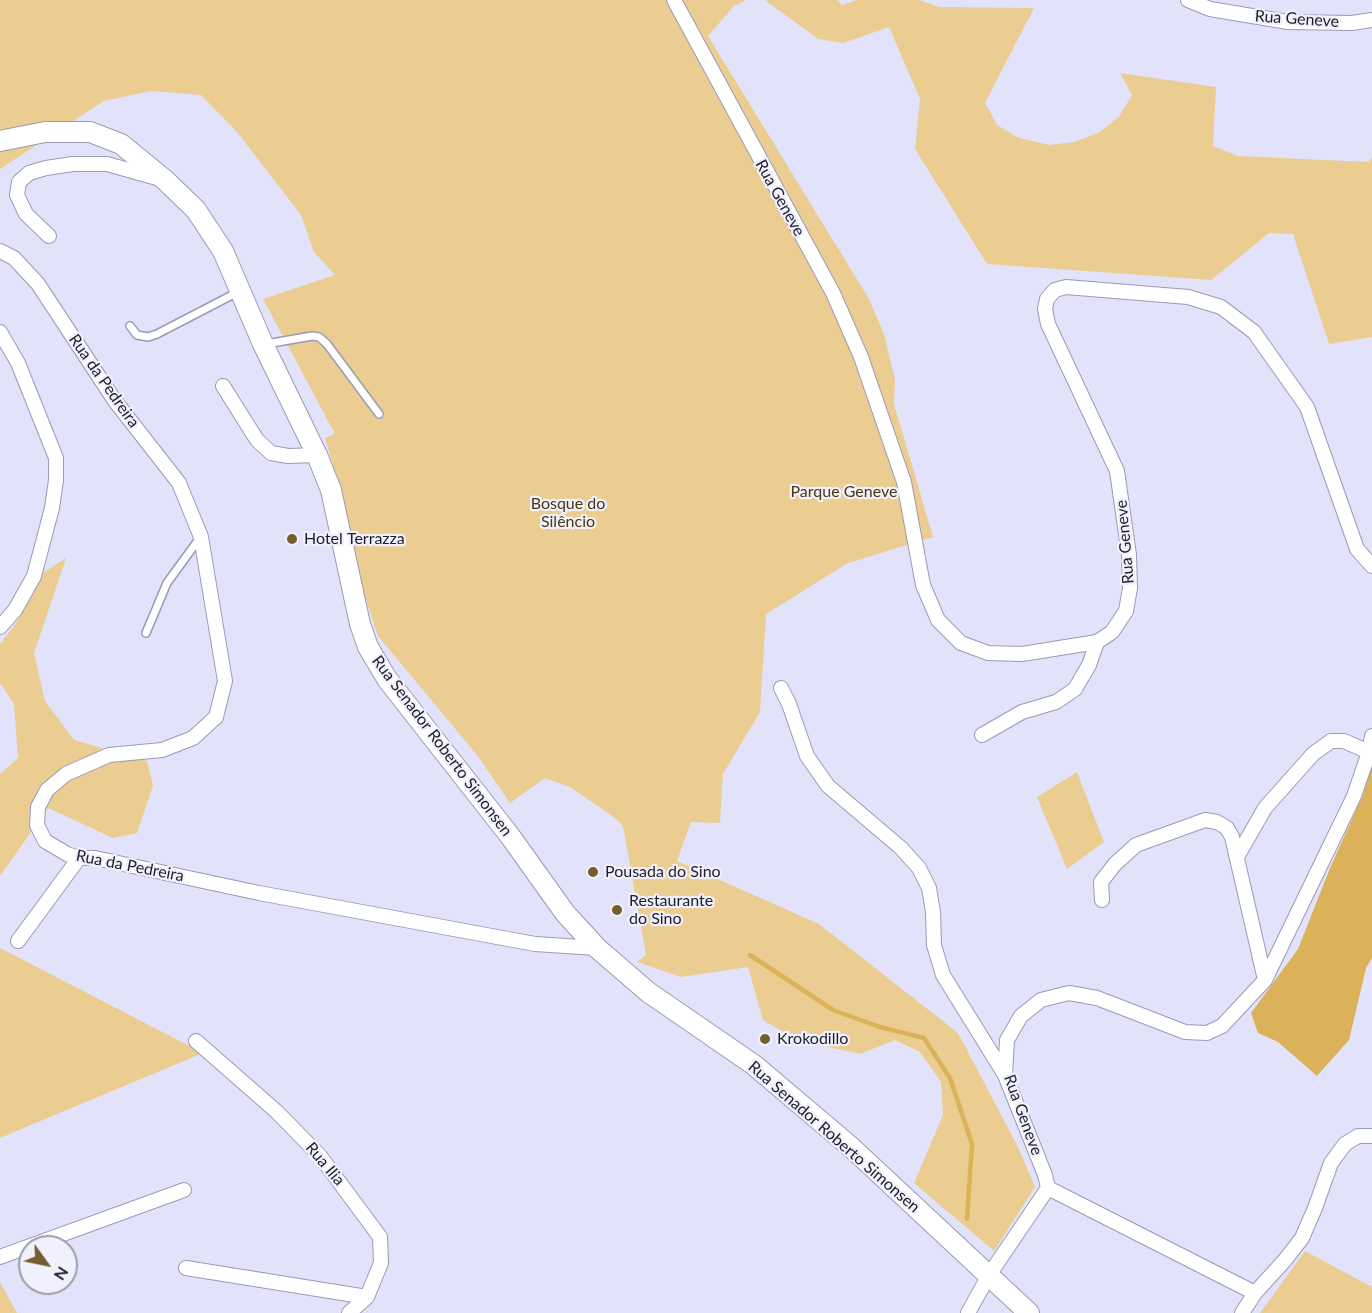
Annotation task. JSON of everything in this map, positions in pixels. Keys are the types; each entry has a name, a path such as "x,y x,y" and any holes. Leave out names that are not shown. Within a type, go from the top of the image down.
{"street":[{"name":"Rua Geneve","path":"674,0 833,293 861,357 904,482 923,585 938,620 961,643 988,653 1022,654 1097,642 1112,632 1126,611 1130,588 1129,555 1117,471 1048,324 1045,309 1047,299 1055,290 1066,287 1188,297 1221,307 1254,332 1307,407 1357,549 1372,566"},
{"name":"Rua Geneve","path":"1188,0 1210,9 1288,22 1352,23 1372,20"},
{"name":"Rua Senador Roberto Simonsen","path":"0,141 45,132 90,132 121,144 165,180 196,210 223,251 263,344 317,455 331,490 360,624 368,647 387,679 510,836 565,913 597,948 648,992 763,1073 852,1148 1029,1313"},
{"path":"49,236 26,214 17,195 19,182 29,173 73,164 107,164 165,180"},
{"name":"Rua da Pedreira","path":"0,251 14,258 38,284 115,400 179,483 201,537 225,681 216,717 194,738 162,750 109,755 66,774 47,790 38,807 37,825 45,841 79,858 95,858 259,893 535,944 597,948"},
{"path":"0,332 18,363 56,458 52,508 34,576 15,610 0,627"},
{"path":"223,386 257,440 271,453 288,456 317,455"},
{"path":"982,735 1022,712 1056,702 1075,688 1089,665 1097,642"},
{"path":"781,688 807,756 828,786 901,848 919,868 929,888 933,912 934,945 943,975 1005,1075"},
{"name":"Rua Geneve","path":"1048,1188 1045,1175 1005,1075 1007,1040 1021,1016 1041,1000 1069,993 1097,998 1185,1032 1206,1033 1222,1026 1265,980 1354,795 1372,736"},
{"path":"1237,857 1265,808 1313,754 1331,741 1344,741 1369,752"},
{"path":"1102,900 1101,882 1136,846 1206,820 1217,822 1227,828 1232,837 1265,980"},
{"path":"18,941 79,858"},
{"name":"Rua Ilia","path":"196,1041 277,1112 320,1156 380,1237 381,1263 367,1298 349,1313"},
{"path":"1242,1313 1255,1293 1302,1238 1331,1163 1345,1144 1358,1136 1372,1136"},
{"path":"969,1313 989,1275 1048,1188 1255,1293"},
{"path":"0,1257 184,1190"},
{"path":"186,1268 367,1298"}],"lane":[{"path":"130,326 137,335 148,337 241,291"},
{"path":"263,344 312,336 319,337 327,344 379,414"},
{"path":"146,633 168,583 201,537"}],"green space":[{"path":"0,0 746,0 734,6 708,36 869,299 884,334 895,380 894,404 933,537 848,563 766,614 760,712 723,774 720,823 691,822 677,861 819,924 958,1033 1018,1147 1035,1187 994,1251 914,1183 943,1115 941,1082 920,1052 895,1040 860,1054 797,1040 763,1020 748,967 681,977 637,962 646,955 623,826 570,787 545,778 510,803 477,755 378,636 364,594 338,482 325,438 335,434 263,299 335,275 314,252 301,215 237,132 201,95 151,91 104,101 0,169"},
{"path":"765,0 837,0 842,5 857,0 919,0 939,7 1034,8 985,103 997,125 1019,138 1049,145 1074,142 1098,133 1119,117 1132,95 1120,73 1216,87 1213,146 1238,156 1368,162 1372,158 1372,337 1329,344 1293,234 1269,233 1211,280 987,264 915,149 920,99 889,27 843,43 818,39"},
{"path":"66,558 34,653 45,701 74,740 147,761 153,786 137,833 113,838 48,808 0,876 0,774 18,758 14,704 0,683 0,644 17,622 37,577"},
{"path":"1077,772 1104,842 1067,869 1037,797"},
{"path":"0,948 203,1053 0,1138"},
{"path":"1305,1251 1372,1287 1372,1313 1260,1313"},
{"path":"0,1282 17,1313 0,1313"}],"shaded area":[{"path":"1372,763 1372,958 1366,968 1349,1040 1317,1076 1278,1042 1258,1033 1251,1013 1298,949 1330,868 1363,795"}],"waterway":[{"path":"750,955 833,1010 880,1027 924,1038 950,1078 972,1144 967,1219"}],"place":[{"name":"Hotel Terrazza","path":"292,539"},
{"name":"Pousada do Sino","path":"593,872"},
{"name":"Restaurante do Sino","path":"617,910"},
{"name":"Krokodillo","path":"765,1039"}],"park label":[{"name":"Parque Geneve","path":"844,492"},
{"name":"Bosque do Silêncio","path":"568,513"}]}
